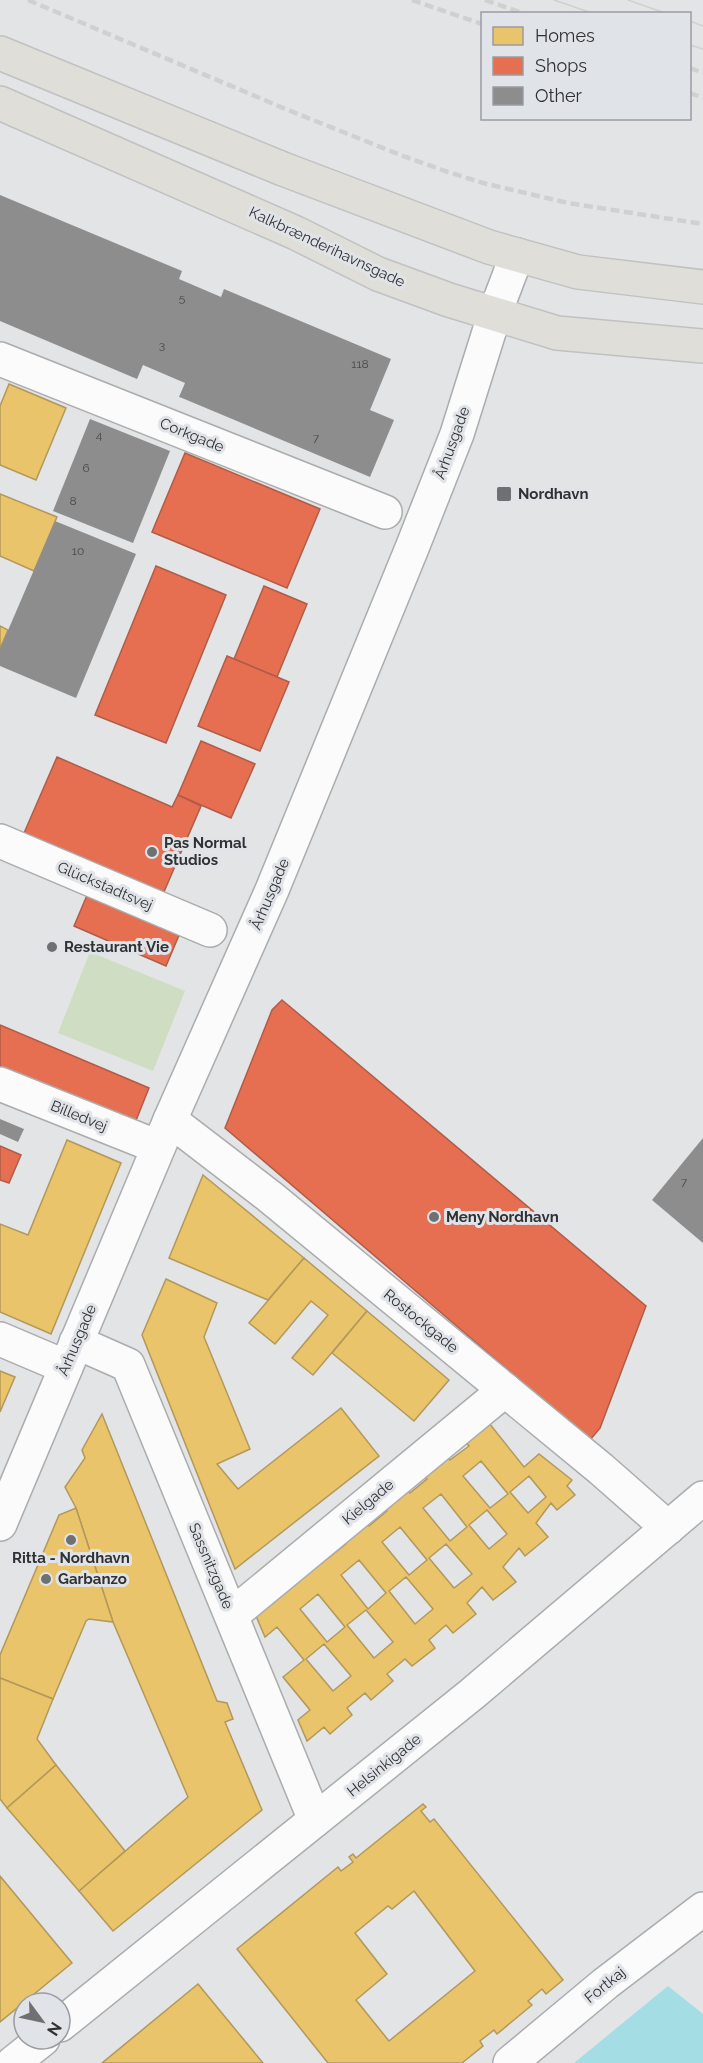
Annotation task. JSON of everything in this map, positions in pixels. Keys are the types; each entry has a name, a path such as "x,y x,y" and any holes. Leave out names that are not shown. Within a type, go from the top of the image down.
{"main road":[{"path":"0,53 283,169 489,248 578,272 703,287"},
{"name":"Kalkbrænderihavnsgade","path":"0,103 297,233 378,274 448,300 557,333 703,346"}],"street":[{"name":"Århusgade","path":"0,1524 164,1134 264,909 412,548 457,434 495,313 517,255"},
{"name":"Corkgade","path":"0,359 385,512"},
{"name":"Glückstadtsvej","path":"0,841 210,930"},
{"name":"Billedvej","path":"0,1084 164,1134"},
{"name":"Rostockgade","path":"164,1134 269,1196 505,1389 668,1528"},
{"name":"Sassnitzgade","path":"0,1339 128,1365 315,1820"},
{"name":"Kielgade","path":"232,1615 505,1389"},
{"name":"Helsinkigade","path":"72,2015 472,1694 703,1498"},
{"name":"Fortkaj","path":"510,2063 606,1983 703,1909"},
{"path":"13,2063 28,2051"}],"green space":[{"path":"90,952 185,991 153,1071 58,1033"}],"water":[{"path":"666,1962 703,1992 703,2063 543,2063"}],"pier":[{"path":"668,1960 703,1988 703,2014 668,1986 574,2063 542,2063"}],"building: Homes":[{"path":"9,384 66,408 36,480 0,465 0,406"},
{"path":"0,494 57,517 34,571 0,556"},
{"path":"0,626 8,630 0,649"},
{"path":"67,1140 121,1163 51,1334 0,1312 0,1224 28,1235"},
{"path":"203,1175 304,1258 268,1300 169,1258"},
{"path":"304,1258 367,1311 313,1375 292,1358 328,1315 311,1301 275,1344 249,1323"},
{"path":"166,1279 217,1303 204,1337 250,1449 217,1464 238,1489 341,1408 379,1456 235,1569 142,1335"},
{"path":"367,1311 449,1380 414,1421 332,1353"},
{"path":"0,1371 15,1377 0,1412"},
{"path":"102,1414 217,1701 227,1703 233,1719 225,1722 262,1810 113,1931 79,1891 188,1797 113,1622 76,1508 65,1487 85,1458 82,1450"},
{"path":"485,1418 524,1467 539,1454 572,1480 567,1486 575,1495 557,1510 551,1503 536,1523 548,1537 525,1556 519,1548 503,1567 516,1582 493,1600 482,1587 467,1603 476,1614 453,1633 446,1625 429,1640 435,1648 412,1666 405,1659 387,1674 393,1681 371,1700 365,1693 347,1708 352,1715 330,1734 324,1727 307,1741 298,1720 310,1710 283,1677 304,1660 277,1627 265,1637 256,1616 263,1611 258,1604 280,1585 286,1592 304,1577 298,1570 321,1551 327,1559 346,1544 340,1537 363,1518 369,1526 387,1511 381,1503 404,1485 410,1493 427,1479 421,1470 444,1452 450,1460 469,1446 461,1437","holes":["481,1461 508,1494 490,1508 463,1476","529,1476 546,1497 528,1513 510,1492","441,1494 467,1527 450,1541 423,1508","487,1510 507,1534 489,1549 469,1525","400,1527 427,1560 409,1575 382,1542","446,1544 472,1574 454,1588 429,1558","359,1560 386,1593 368,1609 341,1575","406,1577 433,1609 415,1624 389,1591","318,1594 345,1627 327,1642 300,1609","366,1610 393,1642 374,1658 347,1625","324,1644 351,1676 333,1691 306,1659"]},
{"path":"76,1508 113,1622 89,1619 86,1621 53,1699 0,1678 0,1655 59,1515"},
{"path":"0,1678 53,1699 37,1739 56,1765 7,1808 0,1799"},
{"path":"56,1765 125,1851 79,1891 7,1808"},
{"path":"423,1804 426,1807 421,1811 430,1822 434,1819 563,1980 546,1994 542,1989 528,2001 532,2005 497,2034 494,2030 480,2041 483,2046 462,2063 328,2063 237,1949 338,1867 341,1871 353,1862 349,1857 353,1854 356,1858","holes":["414,1891 475,1971 389,2041 356,2000 387,1974 355,1933 388,1906 392,1909"]},
{"path":"0,1876 72,1963 38,1991 12,1991 12,2012 0,2022"},
{"path":"198,1984 263,2063 102,2063"}],"building: Shops":[{"path":"185,453 320,509 287,588 152,532"},
{"path":"156,566 226,595 166,743 95,715"},
{"path":"264,586 307,604 277,677 234,659"},
{"path":"227,656 289,682 260,751 198,726"},
{"path":"201,741 255,764 231,818 178,795"},
{"path":"57,757 172,807 178,795 201,806 160,901 21,840"},
{"path":"88,893 180,933 166,966 74,926"},
{"name":"Meny Nordhavn","path":"282,1000 646,1306 600,1428 590,1440 225,1128 272,1010"},
{"path":"0,1025 149,1088 133,1128 0,1072"},
{"path":"0,1146 21,1155 9,1183 0,1180"}],"building: Other":[{"path":"0,195 182,271 179,279 221,297 224,289 391,359 370,410 394,420 370,477 179,397 185,383 143,365 137,379 0,321"},
{"path":"90,419 170,451 133,543 53,511"},
{"path":"55,521 136,554 76,698 0,666 0,649"},
{"path":"0,1119 24,1129 18,1142 0,1134"},
{"path":"703,1138 703,1243 652,1200"}],"tram line":[{"path":"554,0 589,12"},
{"path":"628,0 662,12"},
{"path":"691,21 703,26"},
{"path":"691,45 703,49"}],"railway":[{"path":"28,0 288,110 445,171 483,183 568,203 703,224"},
{"path":"412,0 481,24"},
{"path":"485,0 519,12"},
{"path":"691,68 703,73"},
{"path":"691,93 703,98"}],"place":[{"name":"Nordhavn","path":"504,494"},
{"name":"Pas Normal Studios","path":"152,852"},
{"name":"Restaurant Vie","path":"52,947"},
{"name":"Meny Nordhavn","path":"434,1217"},
{"name":"Ritta - Nordhavn","path":"71,1540"},
{"name":"Garbanzo","path":"46,1579"}]}
